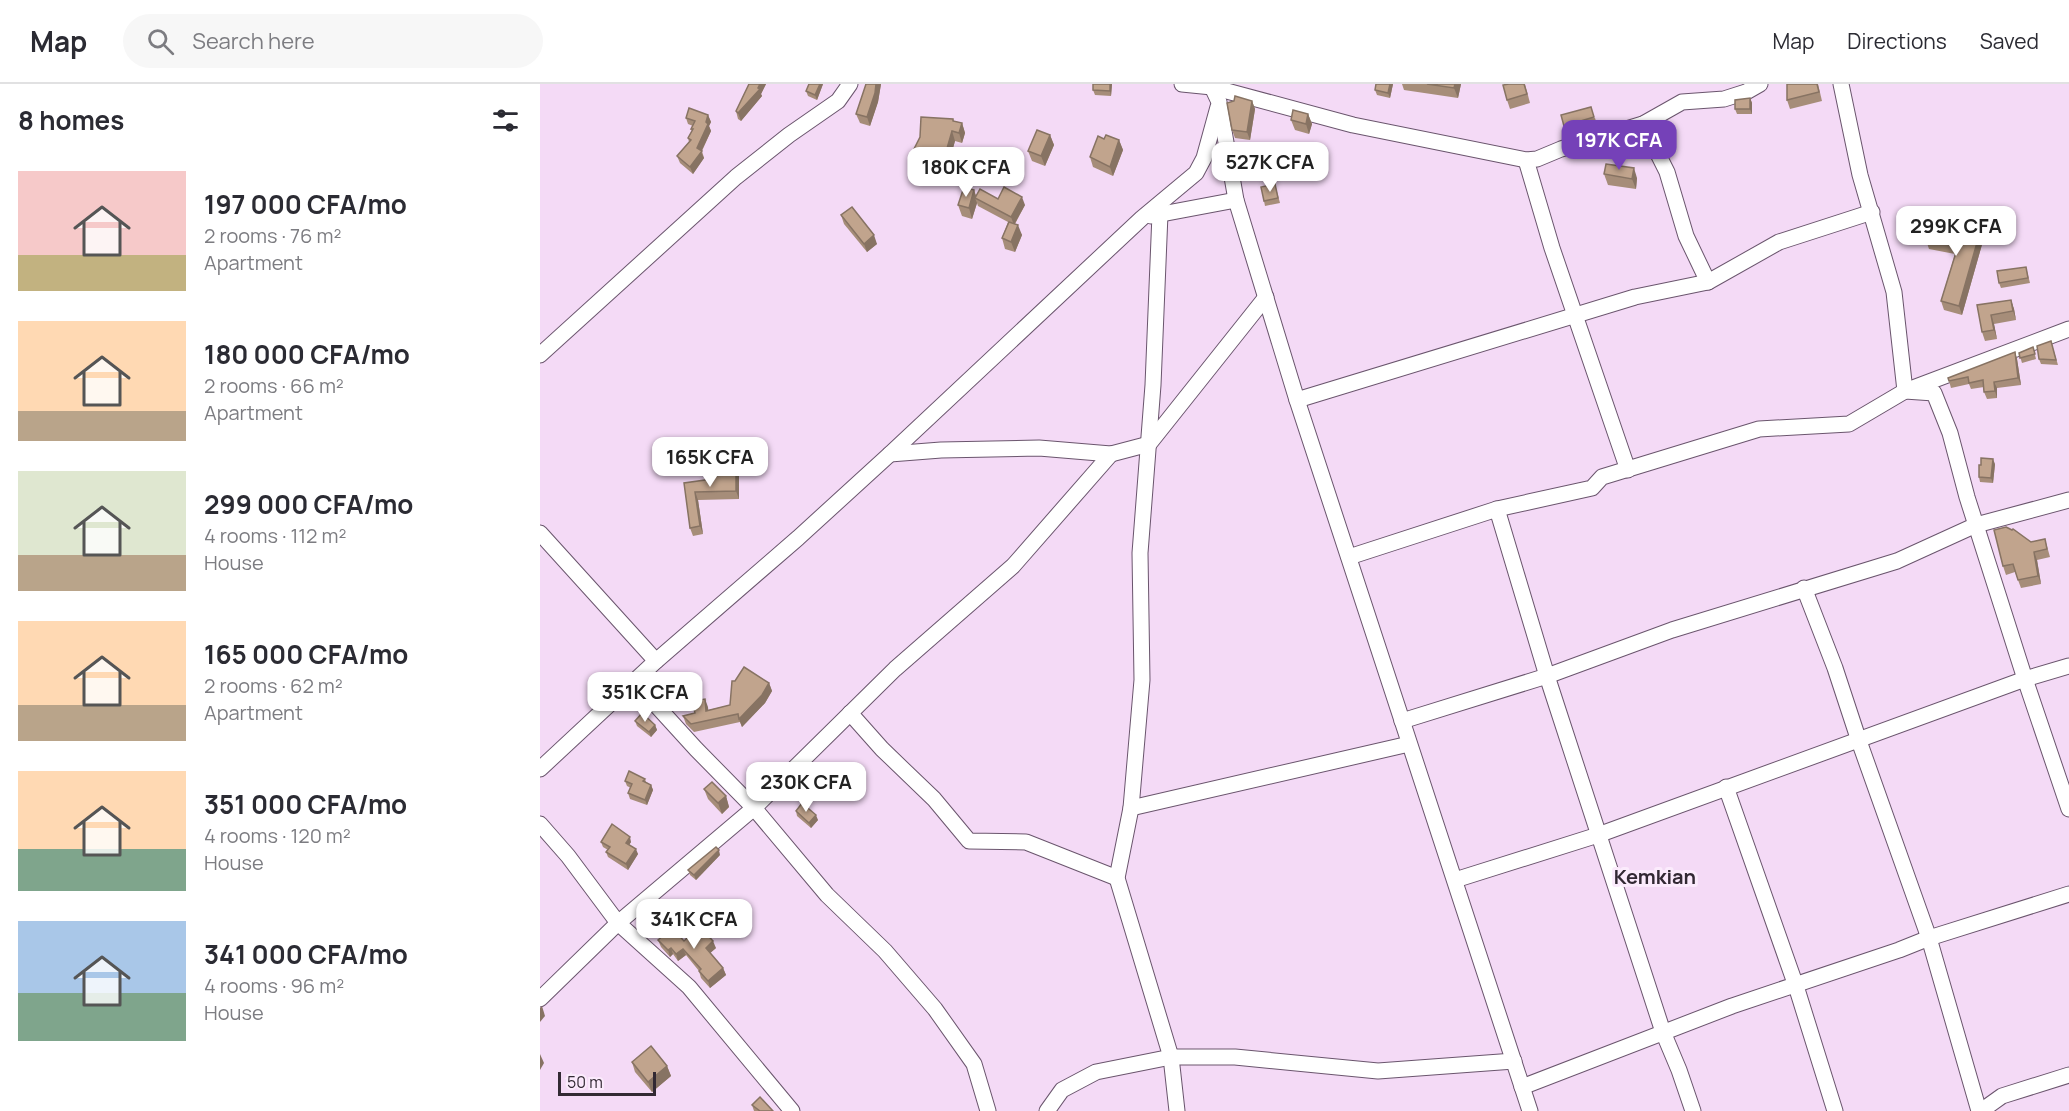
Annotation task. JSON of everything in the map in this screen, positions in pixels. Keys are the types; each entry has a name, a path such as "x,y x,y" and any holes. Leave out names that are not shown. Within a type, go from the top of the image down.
{"street":[{"path":"540,355 736,177 789,135 838,101 850,84"},
{"path":"1182,84 1212,87 1353,125 1526,160 1537,159 1560,149 1643,124 1682,102 1724,99 1746,92 1760,84"},
{"path":"1841,84 1860,175 1894,292 1905,391"},
{"path":"1212,87 1219,102 1236,200 1297,400 1530,1111"},
{"path":"540,770 656,660 798,538 1142,218 1196,173 1204,158 1219,102"},
{"path":"1643,124 1667,172 1686,236 1708,282"},
{"path":"1526,160 1552,248 1628,470"},
{"path":"1142,218 1236,200"},
{"path":"1297,400 1635,297 1708,282 1779,242 1872,212"},
{"path":"1160,214 1158,308 1140,553 1142,680 1131,808 1117,878 1171,1057 1177,1111"},
{"path":"890,454 940,450 1039,448 1111,454 1149,444 1266,297"},
{"path":"1349,557 1497,509 1592,488 1602,477 1759,429 1850,424 1905,391 2069,329"},
{"path":"1905,391 1934,393 1950,434 2025,680 2069,809"},
{"path":"540,999 618,923 754,808 895,669 1012,566 1111,454"},
{"path":"1402,721 1547,676 1672,630 1897,561 1976,525 2069,500"},
{"path":"1497,509 1598,835 1663,1032 1693,1111"},
{"path":"540,533 656,660"},
{"path":"1804,588 1835,668 1858,741 1929,938 1980,1111 2002,1096 2069,1076"},
{"path":"1455,880 1598,835 1726,787 2069,666"},
{"path":"634,681 754,808 827,895 885,951 935,1009 974,1064 988,1111"},
{"path":"850,714 934,799 969,841 1026,842 1117,878"},
{"path":"1131,808 1409,744"},
{"path":"1726,787 1796,986 1835,1111"},
{"path":"540,824 568,856 618,923 689,987 792,1111"},
{"path":"1522,1088 1732,1006 1796,986 1929,938 2069,894"},
{"path":"1047,1111 1062,1090 1096,1072 1171,1057 1235,1057 1378,1071 1514,1061"}],"building":[{"path":"749,84 760,84 758,88 760,89 738,113 736,111"},
{"path":"809,84 820,84 815,95 806,91"},
{"path":"866,84 876,84 867,117 856,114"},
{"path":"1093,84 1110,84 1110,91 1093,90"},
{"path":"1376,84 1390,84 1388,93 1375,90"},
{"path":"1427,84 1455,84 1454,88"},
{"path":"1524,84 1527,94 1507,100 1503,85"},
{"path":"1787,84 1817,84 1819,92 1787,100"},
{"path":"1235,96 1252,101 1247,132 1232,130 1227,103 1234,101"},
{"path":"1750,98 1750,109 1735,109 1735,100"},
{"path":"1591,107 1594,117 1564,126 1561,115"},
{"path":"689,108 708,115 706,122 708,124 697,148 702,151 690,167 677,156 691,140 688,138 695,121 686,118"},
{"path":"1293,110 1308,114 1306,124 1291,120"},
{"path":"921,117 953,119 953,121 962,123 959,133 952,131 946,152 939,150 934,159 926,155 924,159 912,153 920,137"},
{"path":"1037,130 1050,135 1041,156 1028,151"},
{"path":"1106,135 1119,140 1110,167 1090,157 1098,136 1104,139"},
{"path":"1606,164 1634,168 1632,179 1604,174"},
{"path":"1275,184 1278,198 1264,201 1261,187"},
{"path":"964,187 974,190 969,208 958,205"},
{"path":"1004,187 1022,197 1011,217 975,198 980,189 998,199"},
{"path":"852,207 874,235 864,244 841,215"},
{"path":"1009,222 1018,225 1011,242 1002,238"},
{"path":"1930,222 1980,232 1959,306 1941,301 1958,246 1926,240"},
{"path":"2026,267 2028,278 1999,283 1997,271"},
{"path":"2011,300 2013,311 1991,315 1994,330 1982,332 1977,305"},
{"path":"2051,341 2056,360 2039,359 2037,346"},
{"path":"2033,347 2035,354 2020,358 2019,353"},
{"path":"2015,352 2018,378 1994,382 1995,391 1984,392 1983,380 1969,383 1968,377 1949,381 1948,378"},
{"path":"1981,458 1993,459 1991,478 1979,477"},
{"path":"712,464 736,464 736,491 695,492 700,526 690,528 684,483 712,479"},
{"path":"2006,527 2013,529 2031,542 2045,539 2047,549 2034,552 2038,576 2018,580 2013,564 2003,566 1994,530"},
{"path":"744,667 769,683 762,695 739,719 738,714 691,724 683,716 695,713 692,701 705,699 706,711 730,705 732,681 735,681"},
{"path":"642,713 655,725 649,732 635,721"},
{"path":"629,771 645,779 643,781 651,785 645,800 628,793 632,784 625,781"},
{"path":"712,782 726,796 718,803 704,789"},
{"path":"802,803 816,815 809,823 796,811"},
{"path":"612,824 630,837 626,843 636,849 626,864 606,852 610,847 601,842"},
{"path":"716,847 719,850 694,875 688,870"},
{"path":"699,926 713,941 706,948 723,968 708,981 699,971 701,969 683,949 676,954 658,940 672,928 684,941"},
{"path":"651,1046 667,1066 648,1082 632,1062"},
{"path":"760,1097 773,1111 760,1111 752,1105"}],"district":[{"name":"Kemkian","path":"1655,876"}]}
